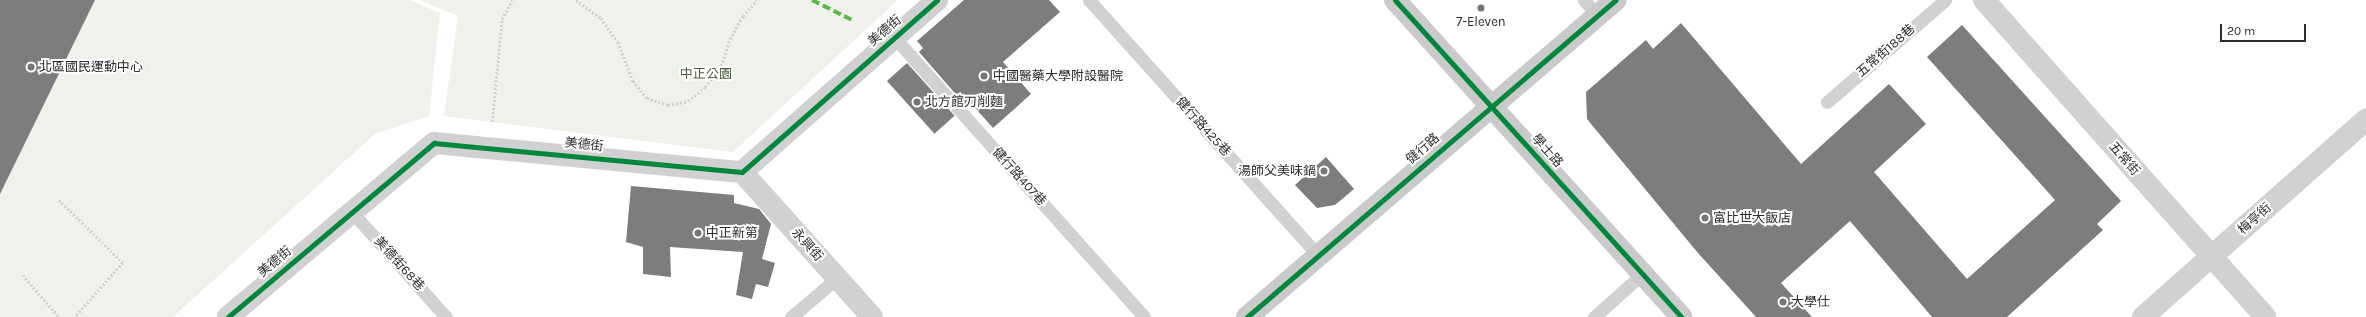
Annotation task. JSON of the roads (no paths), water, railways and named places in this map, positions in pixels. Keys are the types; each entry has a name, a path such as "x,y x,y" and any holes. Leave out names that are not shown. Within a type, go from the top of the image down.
{"street":[{"name":"美德街","path":"228,317 434,143 490,147 742,172 937,0"},
{"name":"學士路","path":"1395,0 1681,317"},
{"name":"健行路","path":"1247,317 1491,105 1591,8 1615,0"},
{"name":"五常街","path":"1984,0 2265,317"},
{"name":"梅亭街","path":"2143,317 2212,258 2366,120"},
{"name":"永興街","path":"742,172 872,317"}],"lane":[{"name":"健行路425巷","path":"1089,0 1318,255"},
{"name":"五常街188巷","path":"1827,102 1945,0"},
{"name":"健行路407巷","path":"894,37 1144,317"},
{"name":"美德街68巷","path":"352,212 446,317"},
{"path":"1594,317 1642,274"},
{"path":"791,317 837,278"}],"place":[{"name":"7-Eleven","path":"1481,8"},
{"name":"北區國民運動中心","path":"31,67"},
{"name":"中國醫藥大學附設醫院","path":"984,76"},
{"name":"北方館刀削麵","path":"917,102"},
{"name":"湯師父美味鍋","path":"1324,171"},
{"name":"富比世大飯店","path":"1705,218"},
{"name":"中正新第","path":"698,233"},
{"name":"大學仕","path":"1783,302"}],"park label":[{"name":"中正公園","path":"706,74"}]}
